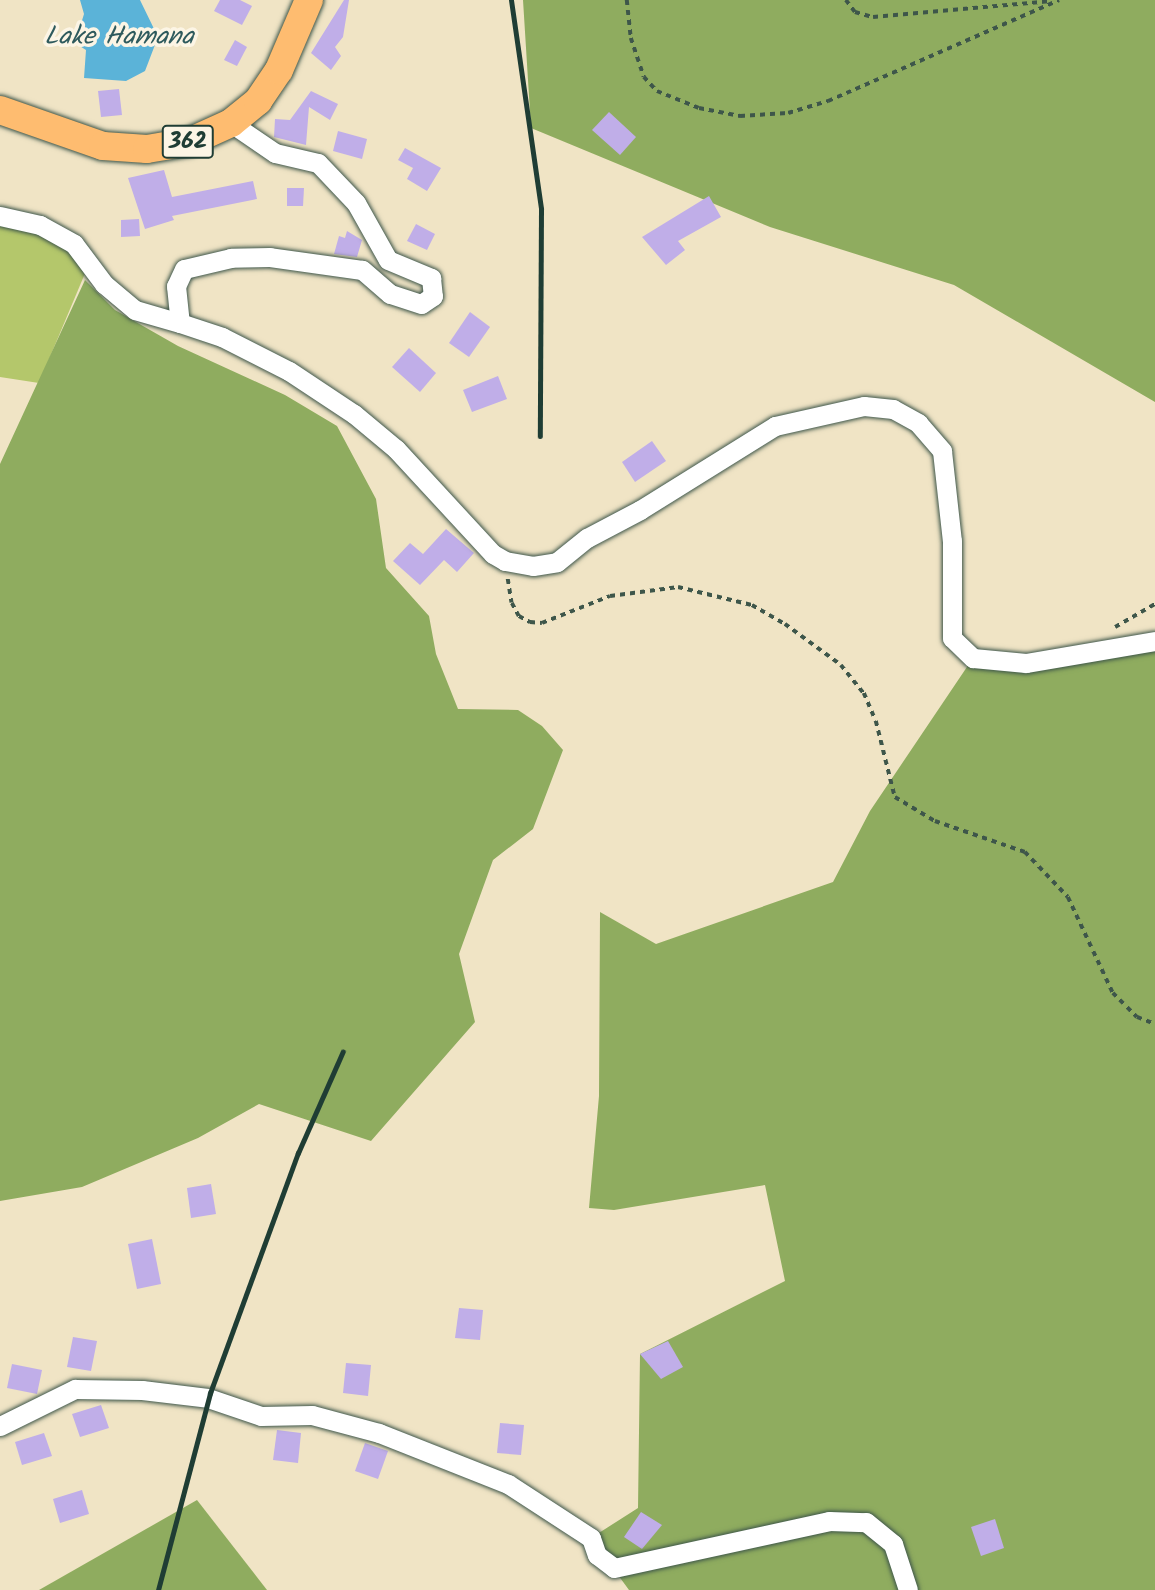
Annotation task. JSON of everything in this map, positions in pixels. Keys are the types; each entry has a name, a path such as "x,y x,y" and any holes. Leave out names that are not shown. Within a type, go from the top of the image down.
{"highway":[{"name":"362","path":"0,110 103,146 147,149 189,142 231,123 258,101 279,70 309,0"}],"street":[{"path":"180,323 176,285 184,270 231,258 270,257 362,270 390,294 421,304 433,296 431,278 388,260 356,203 318,163 275,153 231,123"},
{"path":"0,216 40,225 74,244 104,284 135,310 222,337 289,371 354,414 397,449 493,554 505,561 533,566 557,562 587,538 640,510 775,426 852,408 893,409 918,423 942,451 952,541 952,638 974,658 1026,663 1155,641"},
{"path":"0,1426 75,1389 142,1390 208,1398 261,1416 313,1415 379,1433 509,1484 591,1538 597,1555 614,1568 829,1521 866,1522 893,1544 908,1590"}],"path":[{"path":"627,0 631,38 645,77 657,92 699,108 740,116 788,113 828,102 1058,0"},
{"path":"846,0 855,12 873,17 1058,0"},
{"path":"505,561 512,603 519,615 530,622 542,623 610,596 678,587 714,592 751,605 785,624 841,665 864,693 876,721 895,797 935,821 1024,852 1068,897 1113,993 1138,1017 1155,1024"}],"green space":[{"path":"523,0 1155,0 1155,402 954,285 770,227 531,128"},
{"path":"0,224 34,231 66,248 86,271 39,383 0,377"},
{"path":"85,280 115,310 178,346 285,395 337,426 376,499 386,568 429,616 436,654 458,709 518,710 542,726 563,750 533,829 493,860 459,954 475,1022 371,1141 259,1104 198,1138 82,1187 0,1201 0,464"},
{"path":"1155,639 1155,1590 629,1590 591,1538 638,1508 640,1354 785,1281 765,1185 614,1210 589,1208 599,1096 600,912 656,944 833,882 870,811 973,658 1050,664"},
{"path":"197,1500 267,1590 39,1590"}],"water":[{"name":"Lake Hamana","path":"80,0 140,0 158,37 145,71 126,81 84,78 86,50 75,43 84,14"}],"building":[{"path":"220,0 240,0 252,6 242,25 214,11"},
{"path":"344,0 349,0 343,37 335,47 341,56 331,70 311,53"},
{"path":"235,40 247,47 237,66 224,60"},
{"path":"119,89 122,115 101,117 98,91"},
{"path":"311,91 338,104 330,120 309,107 306,145 274,137 275,119 290,120"},
{"path":"609,112 636,137 620,155 592,130"},
{"path":"338,131 367,139 362,159 333,151"},
{"path":"405,148 441,168 427,191 407,179 413,168 398,160"},
{"path":"164,170 172,197 253,181 257,199 172,216 174,220 145,229 128,178"},
{"path":"287,188 304,188 303,206 287,206"},
{"path":"709,196 721,217 678,241 685,250 666,265 642,237"},
{"path":"139,219 140,236 121,237 121,220"},
{"path":"416,224 435,234 427,250 407,241"},
{"path":"347,231 362,240 357,257 334,254 339,236 345,238"},
{"path":"470,312 490,327 469,357 449,343"},
{"path":"409,348 436,373 420,392 392,367"},
{"path":"498,376 507,399 472,412 463,390"},
{"path":"652,441 666,461 635,482 622,462"},
{"path":"446,529 474,553 457,572 444,560 420,585 393,561 410,543 423,554"},
{"path":"211,1184 216,1214 191,1218 187,1188"},
{"path":"152,1239 161,1284 137,1289 128,1244"},
{"path":"459,1308 483,1310 480,1340 455,1338"},
{"path":"73,1337 97,1341 91,1371 67,1367"},
{"path":"668,1341 683,1367 661,1379 640,1354"},
{"path":"346,1363 371,1365 368,1396 343,1393"},
{"path":"12,1364 42,1370 37,1394 7,1388"},
{"path":"101,1405 109,1428 80,1437 72,1414"},
{"path":"500,1423 524,1425 521,1455 497,1453"},
{"path":"277,1430 301,1433 298,1463 273,1460"},
{"path":"44,1433 52,1456 22,1465 15,1442"},
{"path":"365,1443 388,1451 378,1479 355,1471"},
{"path":"82,1490 89,1514 60,1523 53,1499"},
{"path":"641,1512 662,1525 642,1549 624,1537"},
{"path":"995,1519 1004,1548 981,1556 971,1527"}],"railway":[{"path":"511,0 541,209 540,436"},
{"path":"158,1590 210,1393 298,1153 343,1051"}]}
